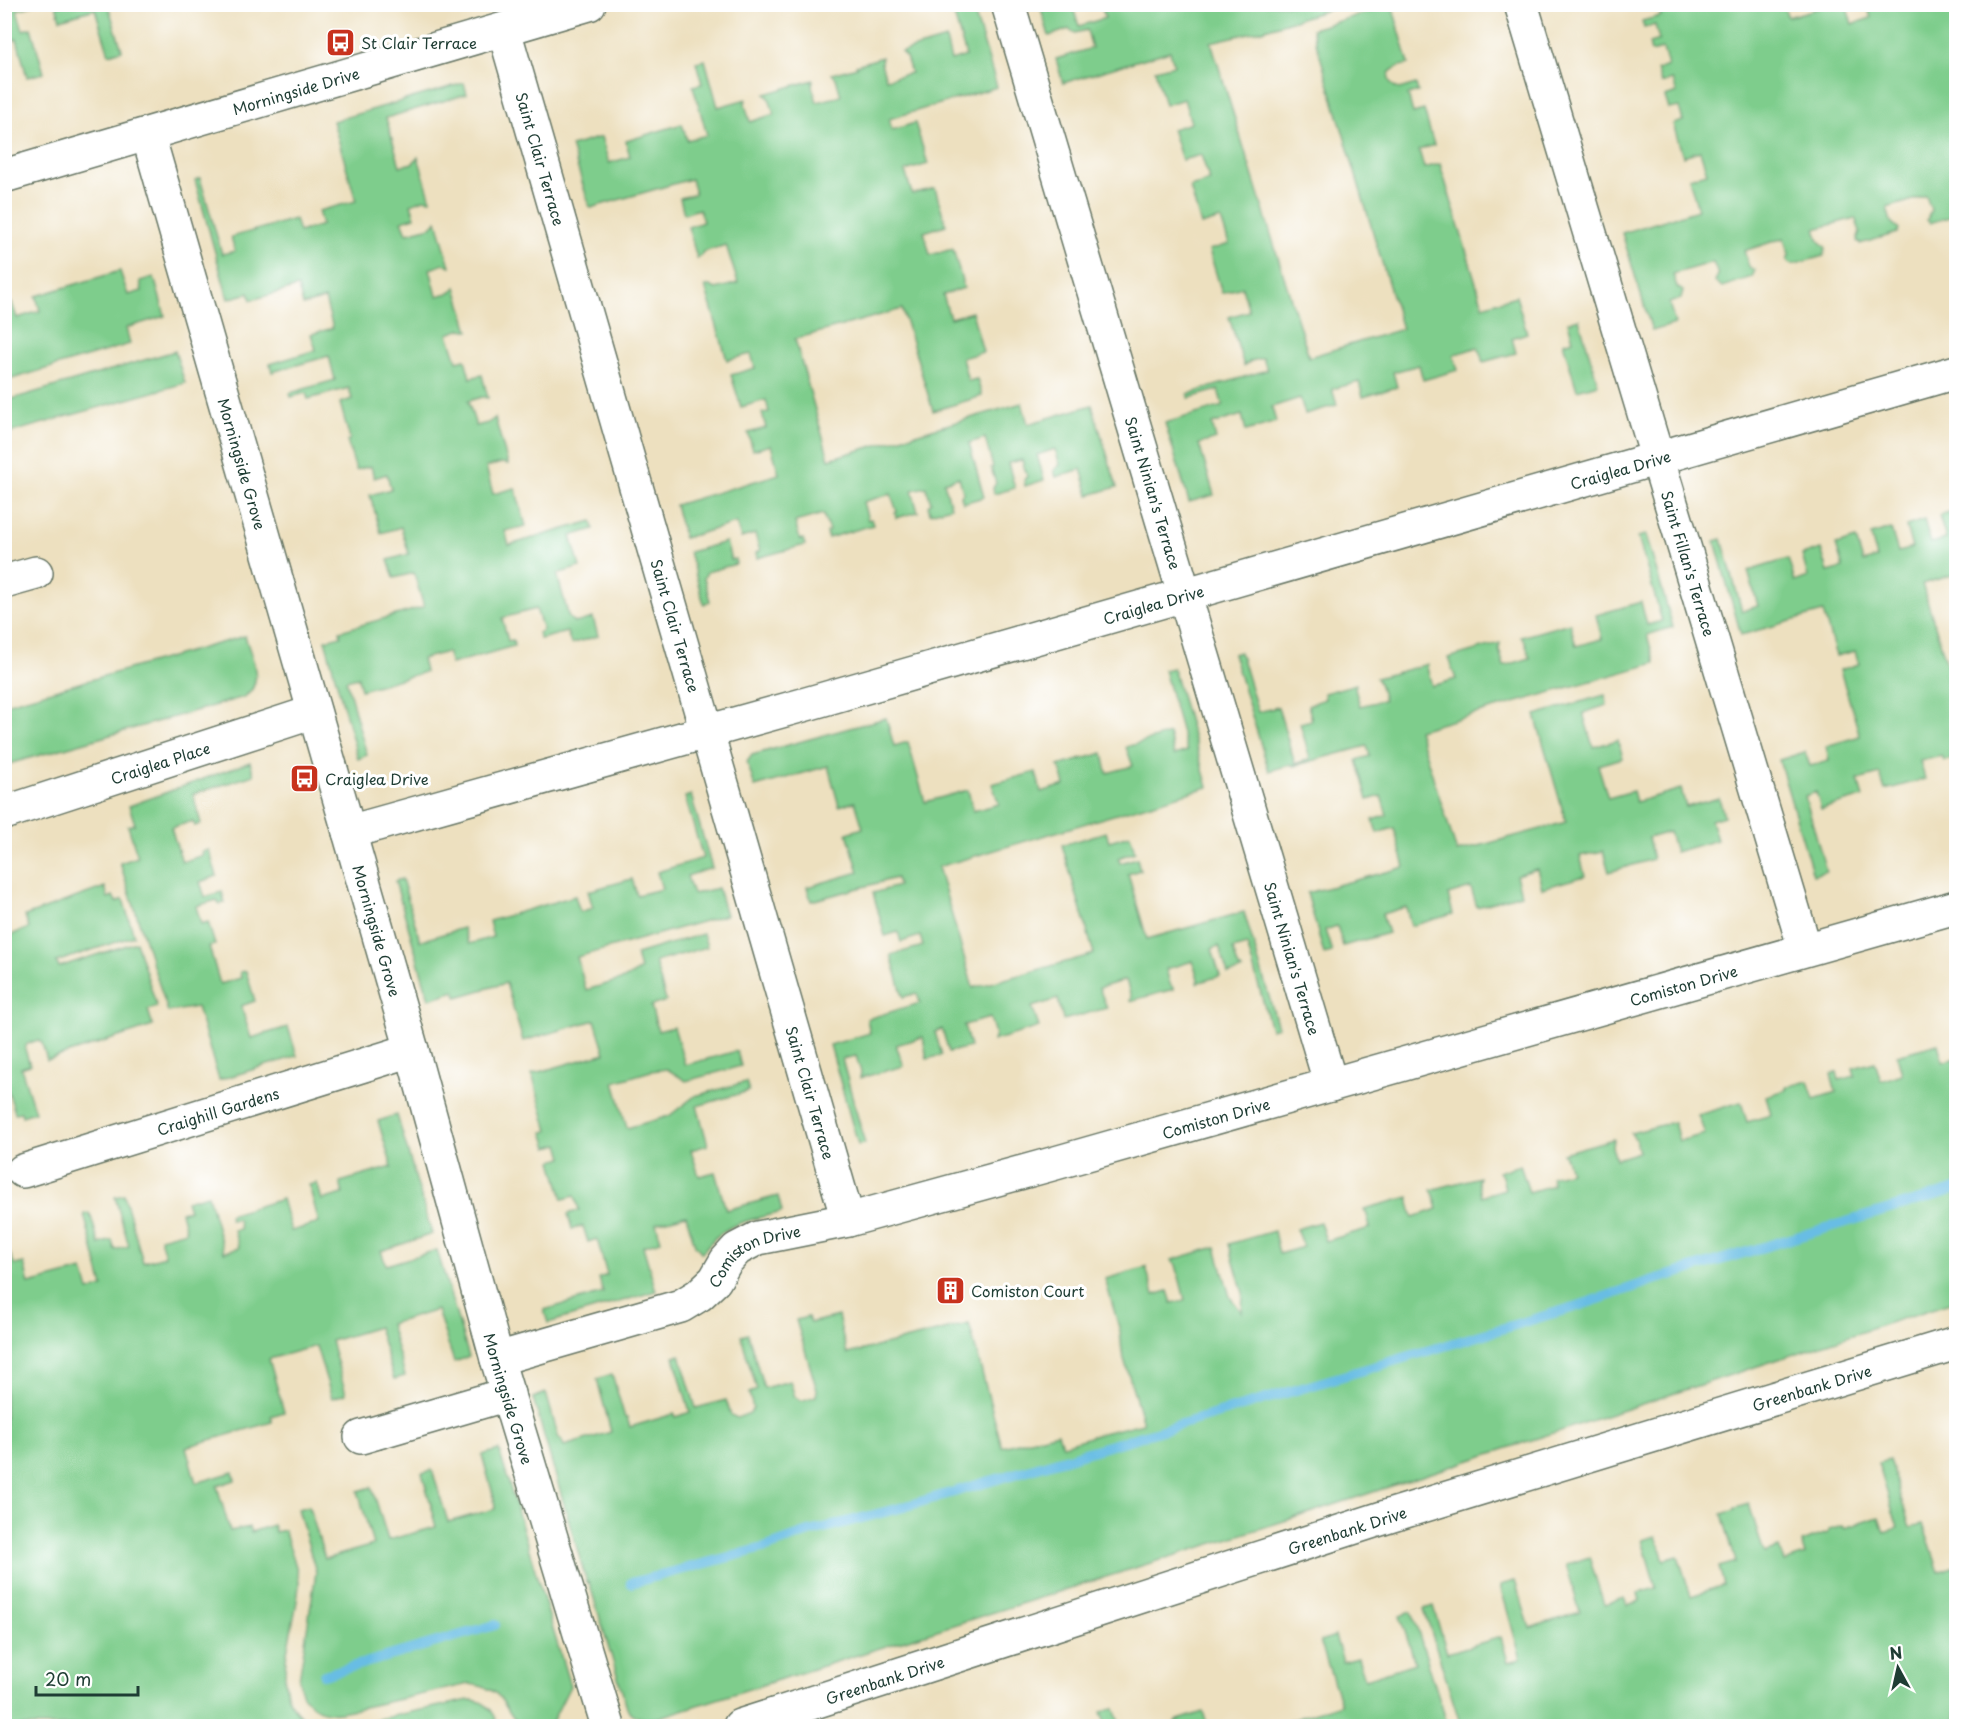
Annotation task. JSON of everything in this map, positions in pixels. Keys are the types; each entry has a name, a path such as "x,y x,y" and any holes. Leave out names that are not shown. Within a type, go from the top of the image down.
{"street":[{"name":"Morningside Drive","path":"4,176 589,4"},
{"name":"Saint Ninian's Terrace","path":"1008,4 1331,1085"},
{"name":"Saint Fillan's Terrace","path":"1521,4 1805,949"},
{"name":"Saint Clair Terrace","path":"504,30 848,1220"},
{"name":"Morningside Grove","path":"148,135 412,1050 497,1359 608,1726"},
{"name":"Craiglea Drive","path":"349,832 707,732 1956,372"},
{"path":"4,582 36,573"},
{"name":"Craiglea Place","path":"4,813 315,712"},
{"name":"Comiston Drive","path":"497,1359 681,1306 699,1295 715,1280 736,1249 747,1242 848,1220 1956,907"},
{"name":"Craighill Gardens","path":"23,1171 412,1050"},
{"name":"Greenbank Drive","path":"740,1726 1377,1520 1956,1343"},
{"path":"361,1437 508,1394"}],"green space":[{"path":"5,4 34,5 17,10 23,30 31,28 44,73 27,77 17,39 5,42"},
{"path":"1152,4 1344,5 1262,30 1211,42 1309,357 1402,329 1312,29 1392,5 1409,64 1391,71 1389,80 1399,89 1416,84 1418,92 1408,95 1413,113 1424,110 1434,145 1419,150 1424,168 1440,164 1483,306 1516,296 1527,333 1512,338 1516,353 1483,362 1478,347 1453,355 1458,370 1423,380 1419,365 1393,372 1397,387 1363,397 1359,382 1332,389 1337,405 1305,414 1300,398 1272,407 1276,422 1246,431 1242,415 1212,424 1216,439 1199,444 1214,495 1189,502 1165,423 1223,406 1218,390 1189,398 1188,394 1267,370 1263,358 1251,361 1244,366 1229,317 1249,311 1242,287 1222,293 1209,250 1229,244 1221,219 1201,225 1190,187 1210,181 1201,155 1182,160 1172,129 1191,123 1184,99 1165,105 1155,70 1174,65 1170,51 1063,83 1056,59 1092,48 1087,30 1075,33 1069,29 1049,36 1040,5 1047,5 1049,10 1072,5 1079,26 1105,18 1101,5 1144,5 1145,7"},
{"path":"56,5 108,5 122,50 109,54 95,9 60,19"},
{"path":"951,5 972,5 997,87 889,119 892,130 915,123 928,164 905,171 912,194 935,188 946,225 924,232 930,255 953,249 964,288 943,295 950,318 972,312 983,352 962,358 968,381 977,379 982,396 933,411 902,309 795,339 829,459 1022,403 1028,424 1092,405 1117,487 1089,495 1081,469 1056,477 1054,470 1060,465 1055,449 1037,455 1044,480 1025,486 1024,480 1027,476 1022,460 1008,463 1015,488 994,494 993,488 996,483 985,438 969,443 984,497 963,503 959,477 944,482 951,507 930,513 928,506 931,502 926,487 912,490 918,512 896,518 895,513 897,512 891,494 863,502 868,520 871,519 873,525 828,538 827,532 829,531 823,514 795,522 800,540 803,539 805,545 757,558 756,553 760,551 755,534 741,538 736,523 684,538 675,505 779,474 771,445 753,450 748,433 766,428 762,413 769,412 766,400 741,407 731,375 755,368 751,354 727,360 705,286 716,289 738,283 726,245 703,252 697,258 688,227 703,222 699,209 684,214 680,198 695,194 691,179 590,208 571,146 601,137 609,163 630,157 626,141 682,124 687,140 707,135 693,86 702,84 696,62 705,60 718,107 746,99 745,104 750,122 774,114 769,98 765,94 813,80 812,86 817,102 841,96 836,78 832,74 882,57 881,63 886,79 911,73 906,57 901,52 946,39 951,61 966,56"},
{"path":"1658,5 1783,5 1788,17 1829,5 1846,5 1852,24 1871,18 1867,5 1956,5 1956,215 1930,223 1927,220 1931,210 1926,196 1887,208 1891,222 1899,229 1897,233 1860,244 1857,241 1860,231 1855,218 1815,229 1819,241 1826,248 1824,256 1792,265 1787,261 1789,255 1784,238 1744,251 1749,267 1755,270 1752,277 1722,287 1715,281 1718,275 1713,262 1673,274 1677,287 1683,291 1681,299 1669,303 1675,324 1652,331 1622,233 1698,210 1689,178 1707,173 1700,151 1683,156 1673,124 1683,121 1679,107 1669,109 1665,97 1677,93 1672,80 1661,83 1657,70 1668,66 1663,49 1651,52 1649,43 1659,40 1655,25 1644,28 1642,21 1661,16"},
{"path":"464,83 467,94 386,118 400,166 413,163 418,157 431,200 424,199 411,204 415,217 402,221 407,233 431,227 437,221 450,266 444,264 430,269 437,296 452,292 456,287 469,331 462,329 448,334 457,361 465,359 470,378 482,375 488,398 482,397 468,401 476,426 488,423 495,418 508,464 502,463 486,467 493,494 515,488 526,526 505,531 509,545 592,521 594,529 571,536 580,567 557,574 569,618 575,623 593,618 598,636 571,644 567,632 540,639 538,633 543,630 536,609 502,618 508,641 513,640 514,646 451,664 447,652 422,659 425,672 361,690 358,677 346,680 367,755 358,759 325,640 341,636 340,631 424,607 414,573 394,578 388,560 409,554 401,527 381,533 370,495 391,489 387,474 374,478 371,466 356,470 347,441 350,439 340,403 352,399 349,388 308,399 306,393 291,397 290,393 335,380 329,356 272,372 270,364 316,350 311,334 333,328 325,299 303,305 298,287 251,300 249,293 228,299 195,180 200,178 222,254 235,251 231,237 295,219 299,232 322,225 318,211 356,201 333,121"},
{"path":"120,271 128,295 142,291 140,281 154,277 165,316 126,328 130,344 5,381 5,305 12,303 17,318 40,311 36,296"},
{"path":"1579,319 1598,384 1577,390 1563,343 1573,340 1568,322"},
{"path":"175,351 185,383 5,434 5,401"},
{"path":"1956,511 1956,574 1922,584 1956,693 1956,758 1944,761 1942,756 1920,761 1925,779 1885,790 1880,774 1858,780 1863,797 1821,809 1816,792 1805,796 1826,871 1813,875 1779,760 1805,752 1810,766 1829,761 1826,746 1860,736 1840,670 1859,664 1855,651 1836,656 1823,612 1741,635 1715,541 1722,539 1742,611 1758,606 1748,571 1788,559 1795,582 1808,577 1802,555 1821,549 1828,572 1843,568 1836,545 1856,539 1863,562 1877,558 1871,535 1891,529 1898,552 1912,548 1906,526 1924,520 1931,543 1946,539 1939,516"},
{"path":"1646,535 1673,627 1647,635 1655,663 1418,730 1457,852 1566,822 1535,715 1605,695 1607,705 1583,713 1593,747 1618,740 1623,758 1598,765 1608,798 1633,791 1636,802 1681,789 1686,807 1719,798 1724,816 1711,820 1717,840 1675,852 1669,832 1648,838 1653,859 1609,872 1603,851 1580,856 1585,876 1542,888 1537,869 1516,875 1521,894 1477,907 1471,888 1448,895 1453,914 1411,926 1406,907 1382,914 1388,933 1343,946 1337,926 1325,930 1332,952 1324,954 1307,893 1405,867 1394,828 1377,833 1373,820 1387,815 1381,796 1368,800 1357,760 1370,756 1367,746 1269,771 1233,654 1240,652 1258,712 1278,707 1295,764 1310,759 1300,723 1312,720 1308,705 1325,699 1324,693 1356,684 1355,689 1360,706 1384,700 1376,678 1428,664 1432,686 1456,679 1448,658 1500,643 1499,650 1504,666 1530,658 1521,637 1570,623 1576,646 1602,639 1596,615 1641,602 1647,625 1662,621 1638,537"},
{"path":"726,542 731,560 735,559 736,564 707,572 704,578 710,601 704,604 689,552"},
{"path":"245,636 256,677 251,691 244,697 5,765 5,704"},
{"path":"1173,668 1208,787 938,867 973,988 1094,954 1062,845 1106,832 1109,841 1130,835 1135,852 1118,858 1120,863 1137,858 1140,870 1128,874 1147,939 1244,912 1278,1027 1271,1029 1247,945 1233,949 1238,966 1242,970 1228,974 1219,946 1212,949 1220,976 1197,983 1193,961 1166,969 1170,984 1174,989 1130,1001 1126,980 1099,988 1107,1008 1063,1020 1058,999 1032,1007 1039,1027 993,1041 995,1034 990,1018 964,1025 970,1047 949,1052 942,1029 935,1032 942,1055 927,1059 923,1037 896,1045 904,1066 860,1078 861,1072 856,1056 842,1059 865,1144 858,1145 830,1045 870,1033 867,1019 920,1003 917,993 903,997 891,955 923,946 920,936 901,942 898,932 885,936 873,893 898,886 896,878 811,901 807,887 859,872 847,833 863,828 855,802 839,806 828,766 755,787 747,762 752,755 886,718 894,746 908,742 925,802 968,790 973,811 999,804 992,784 1036,772 1041,792 1065,785 1058,766 1103,753 1107,773 1133,766 1126,747 1169,734 1174,755 1187,751 1164,670"},
{"path":"250,762 254,775 193,794 201,824 195,826 193,821 171,828 182,862 203,855 202,852 209,850 217,876 200,882 205,897 222,892 225,903 219,904 217,900 196,906 201,924 208,922 215,945 209,946 220,984 241,978 240,972 246,971 255,1001 241,1006 251,1038 288,1027 297,1056 219,1080 197,1007 168,1012 120,863 138,857 128,826 135,824 129,806"},
{"path":"691,795 712,868 687,876 693,894 718,888 726,915 577,957 586,990 624,979 640,970 636,954 703,934 707,947 655,962 666,1001 651,1006 658,1031 674,1027 685,1065 737,1051 741,1066 686,1081 667,1069 651,1071 614,1082 627,1128 669,1116 695,1096 746,1082 749,1091 697,1106 708,1145 691,1150 699,1176 715,1172 726,1210 778,1196 782,1212 737,1224 719,1235 702,1253 695,1245 686,1215 656,1223 661,1241 643,1246 656,1291 548,1323 544,1310 603,1293 599,1278 607,1275 597,1239 588,1242 583,1226 572,1229 568,1214 579,1210 575,1196 563,1199 552,1161 563,1158 559,1144 548,1147 543,1132 548,1131 532,1074 605,1053 595,1020 523,1041 506,983 457,997 455,991 429,999 395,881 402,879 420,941 463,928 469,944 493,937 489,921 575,896 580,912 593,908 588,891 632,879 637,895 662,889 657,872 703,858 685,797"},
{"path":"105,887 108,898 113,896 116,902 123,899 134,936 56,962 59,967 136,942 157,1007 148,1010 153,1026 47,1060 42,1043 38,1040 27,1044 25,1049 30,1065 21,1068 35,1112 22,1116 21,1112 15,1113 5,1081 5,929 8,936 29,928 25,916"},
{"path":"1938,1044 1943,1062 1956,1058 1956,1301 1297,1517 657,1718 640,1718 627,1708 589,1582 587,1583 533,1398 546,1393 559,1439 564,1446 611,1432 597,1379 612,1374 625,1418 630,1427 674,1414 676,1417 690,1412 674,1357 680,1355 696,1408 726,1400 731,1415 737,1418 750,1413 753,1408 749,1393 757,1390 741,1336 748,1334 764,1388 790,1381 795,1397 801,1401 816,1396 817,1390 796,1320 808,1317 810,1323 838,1316 847,1354 969,1324 1002,1447 1058,1433 1064,1445 1143,1423 1122,1352 1120,1331 1105,1279 1147,1267 1154,1295 1168,1291 1172,1303 1185,1300 1176,1265 1171,1260 1216,1247 1230,1297 1242,1312 1243,1293 1229,1244 1274,1231 1279,1254 1303,1247 1296,1229 1320,1222 1326,1241 1370,1228 1364,1209 1409,1197 1413,1217 1438,1209 1431,1190 1479,1177 1481,1196 1505,1189 1502,1176 1498,1172 1520,1165 1529,1192 1553,1185 1551,1177 1570,1172 1563,1153 1613,1139 1612,1147 1616,1159 1639,1152 1631,1133 1674,1122 1679,1141 1705,1134 1698,1115 1741,1102 1747,1122 1771,1115 1766,1096 1786,1090 1786,1087 1808,1081 1814,1099 1836,1092 1831,1074 1837,1072 1839,1080 1855,1076 1853,1068 1875,1062 1881,1081 1902,1074 1897,1055"},
{"path":"397,1115 432,1234 381,1251 386,1265 437,1250 469,1357 454,1362 437,1310 390,1324 405,1376 394,1379 378,1327 331,1341 346,1394 332,1398 316,1346 269,1359 284,1412 271,1416 272,1422 186,1447 196,1483 233,1472 235,1480 217,1486 230,1531 249,1527 251,1532 273,1525 275,1532 284,1530 299,1577 285,1684 290,1702 301,1716 320,1726 5,1726 5,1244 15,1265 24,1263 29,1284 83,1270 89,1291 103,1287 84,1214 90,1213 99,1244 112,1240 115,1250 129,1246 115,1197 124,1195 143,1262 165,1256 160,1238 186,1231 181,1212 189,1210 186,1201 208,1195 224,1252 239,1248 234,1230 240,1229 238,1219 230,1220 229,1215 282,1199 291,1231 319,1223 309,1185 317,1183 322,1200 343,1194 340,1182 392,1167 378,1121"},
{"path":"499,1450 570,1686 550,1726 520,1726 496,1694 481,1686 469,1684 341,1712 325,1712 312,1706 303,1695 299,1680 316,1572 298,1509 309,1506 325,1559 373,1545 358,1491 372,1487 388,1540 436,1527 422,1473 432,1470 448,1522 495,1509 482,1455"},
{"path":"1889,1460 1910,1527 1923,1524 1939,1572 1956,1566 1956,1726 1461,1726 1424,1609 1433,1606 1447,1653 1501,1637 1508,1662 1521,1659 1500,1585 1515,1581 1530,1628 1580,1612 1566,1565 1589,1557 1604,1604 1624,1598 1627,1605 1640,1601 1638,1593 1656,1588 1642,1540 1656,1536 1664,1560 1678,1556 1691,1596 1724,1585 1719,1567 1736,1562 1722,1514 1735,1510 1735,1508 1749,1504 1764,1553 1779,1548 1784,1562 1805,1555 1801,1542 1828,1533 1828,1530 1843,1526 1844,1528 1879,1517 1884,1532 1898,1528 1878,1463"},
{"path":"1412,1612 1448,1726 1277,1725 1341,1704 1320,1641 1335,1636 1343,1662 1358,1658 1365,1679 1415,1663 1400,1616"},
{"path":"469,1700 478,1701 489,1708 496,1719 492,1726 345,1726"},
{"path":"1114,1708 1120,1726 1097,1726 1105,1723 1101,1712"},
{"path":"1203,1712 1208,1726 1176,1726 1175,1721"}],"waterway":[{"path":"631,1583 767,1547 809,1532 900,1508 1578,1306 1654,1280 1956,1189"},
{"path":"324,1675 495,1625"}],"place":[{"name":"St Clair Terrace","path":"340,42"},
{"name":"Craiglea Drive","path":"304,778"},
{"name":"Comiston Court","path":"950,1290"}]}
